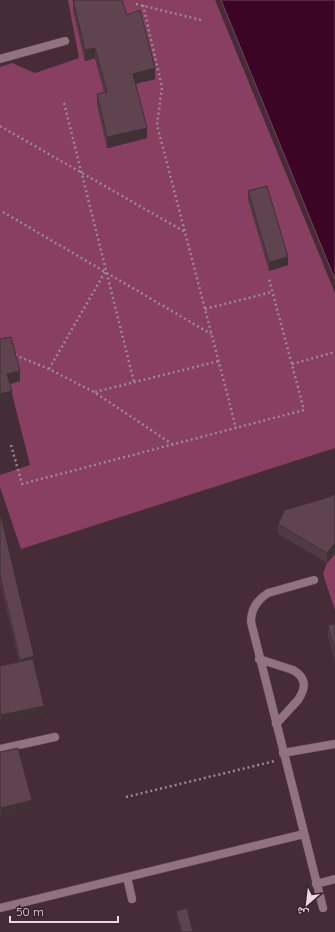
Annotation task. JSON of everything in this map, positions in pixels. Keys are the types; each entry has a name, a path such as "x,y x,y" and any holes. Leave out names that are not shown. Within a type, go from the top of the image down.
{"lane":[{"path":"0,59 65,41"},
{"path":"314,580 262,597 253,608 251,622 259,659 323,908"},
{"path":"259,659 293,670 298,673 303,682 304,686 301,696 276,724"},
{"path":"0,749 54,737"},
{"path":"284,756 335,744"},
{"path":"0,908 304,834"},
{"path":"128,877 132,899"},
{"path":"316,884 335,879"}],"path":[{"path":"136,4 201,20"},
{"path":"143,5 162,87 157,125 236,428"},
{"path":"64,103 134,382"},
{"path":"0,126 185,232"},
{"path":"3,212 212,334"},
{"path":"49,369 106,272"},
{"path":"11,445 22,484 304,410 268,279"},
{"path":"205,309 272,292"},
{"path":"292,364 335,352"},
{"path":"15,356 49,369 94,392 173,444"},
{"path":"94,392 219,361"},
{"path":"126,797 284,756"}],"shaded area":[{"path":"68,0 107,0 73,10 85,61 95,58 107,102 108,148 147,138 133,84 155,79 127,26 119,0 215,0 335,293 335,448 21,549 0,487 0,475 30,465 0,346 0,67 12,63 35,73 79,58"},
{"path":"221,0 335,0 335,280 334,277"},
{"path":"335,554 335,610 323,574 327,563"}],"building":[{"path":"73,0 122,0 127,15 140,10 155,68 133,74 147,128 107,137 97,94 107,92 95,48 85,50"},
{"path":"267,186 288,257 269,262 248,191"},
{"path":"11,337 20,371 7,374 12,391 0,394 0,339"},
{"path":"335,494 335,544 327,553 278,524 285,510"},
{"path":"0,516 34,656 20,660 0,575"},
{"path":"335,624 335,652 328,625"},
{"path":"33,659 44,706 1,715 0,666"},
{"path":"18,748 32,800 1,808 0,752"},
{"path":"187,908 193,932 182,932 176,911"}]}
